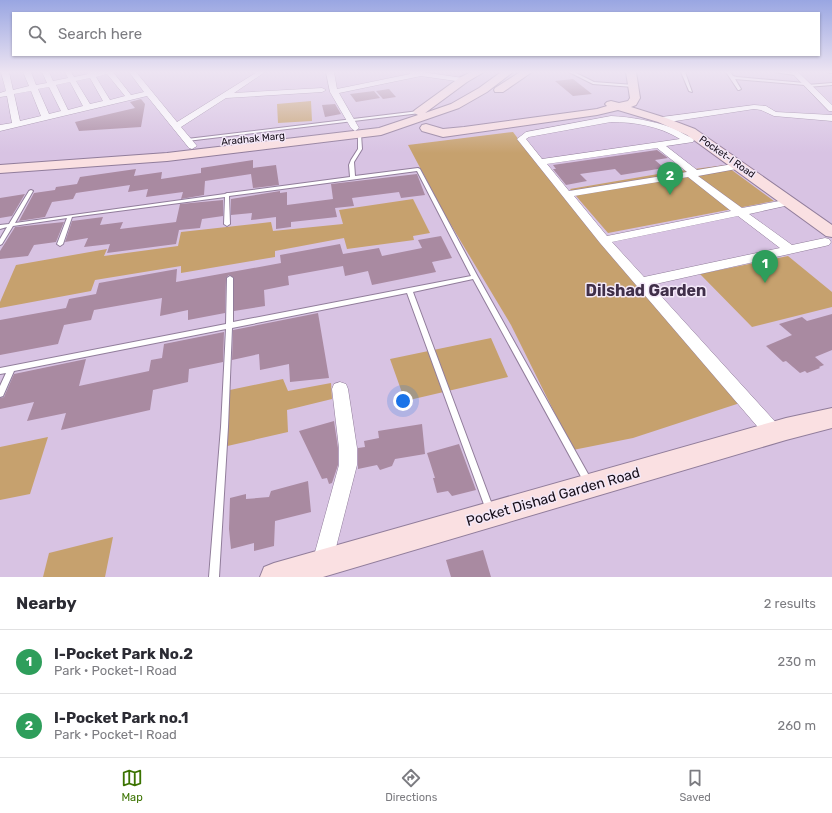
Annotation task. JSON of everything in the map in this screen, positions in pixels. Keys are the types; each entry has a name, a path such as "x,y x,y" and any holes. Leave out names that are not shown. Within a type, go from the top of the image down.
{"main road":[{"path":"419,112 437,99"},
{"name":"Aradhak Marg","path":"0,169 355,127 419,112 451,99"},
{"name":"Aradhak Marg","path":"381,131 455,106 467,99"},
{"name":"Aradhak Marg","path":"189,147 182,152 206,148 217,143 355,127 381,131 426,128 454,118 484,99"},
{"path":"426,128 442,133 563,115 597,112 616,105 623,99"},
{"name":"Pocket-I Road","path":"616,105 682,127 694,140 739,166 790,202 829,237"},
{"path":"454,118 455,126 464,129"},
{"name":"Aradhak Marg","path":"0,159 189,147"},
{"name":"Pocket Dishad Garden Road","path":"274,577 774,433 830,422"}],"street":[{"path":"12,99 17,124"},
{"path":"39,99 46,117"},
{"path":"59,99 66,113"},
{"path":"83,99 88,107"},
{"path":"106,99 108,103"},
{"path":"0,128 126,99"},
{"path":"154,99 176,127 189,147"},
{"path":"176,127 219,99"},
{"path":"338,99 355,127"},
{"path":"821,99 832,109"},
{"path":"662,120 754,107 763,108 774,114 832,118"},
{"path":"694,140 637,120 625,119 604,119 522,137 523,141 568,194 604,240 643,282 774,433"},
{"path":"541,162 694,140"},
{"path":"659,145 742,213 789,249"},
{"path":"568,194 739,166"},
{"path":"604,240 790,202"},
{"path":"643,282 789,249 829,237"},
{"path":"322,563 348,464 348,448 340,389"}],"lane":[{"path":"353,178 351,164 353,158 360,149 355,127"},
{"path":"0,227 228,194 418,169 475,277 591,486"},
{"path":"0,243 31,191"},
{"path":"228,194 228,224"},
{"path":"60,244 70,216"},
{"path":"0,371 475,277"},
{"path":"214,577 230,325 230,278"},
{"path":"409,290 492,514"},
{"path":"0,394 11,369"}],"shaded area":[{"path":"311,101 312,121 278,123 277,104"},
{"path":"513,132 537,164 740,403 633,438 573,450 511,325 445,215 408,145"},
{"path":"725,165 774,201 608,233 570,189 664,173"},
{"path":"413,199 430,233 413,236 414,240 347,249 344,238 275,251 275,257 181,273 181,266 95,280 91,291 0,308 0,302 16,265 107,249 104,256 178,246 181,232 271,222 273,231 343,224 339,210"},
{"path":"788,256 832,292 832,307 752,327 700,274"},
{"path":"491,338 508,377 405,401 390,359"},
{"path":"283,379 288,391 331,383 332,399 287,410 288,432 223,447 225,391"},
{"path":"48,437 30,494 0,500 0,447"},
{"path":"113,537 105,577 43,577 49,553"}],"building":[{"path":"141,99 145,104 141,127 79,131 75,122 135,108 130,102"},
{"path":"354,99 374,99 356,102"},
{"path":"335,104 341,114 325,117 322,105"},
{"path":"657,150 668,158 655,160 664,168 621,175 615,169 580,174 587,181 566,185 553,169 556,169 553,165"},
{"path":"253,160 253,168 276,165 279,185 253,188 251,174 205,181 204,195 181,199 183,192 146,197 148,189 128,192 130,185 76,193 73,199 52,202 45,217 19,221 34,193 55,190 56,187 77,184 80,177 136,169 134,176 162,172 161,179 201,173 201,168"},
{"path":"417,174 425,195 401,198 399,192 352,198 354,206 335,208 337,217 291,222 291,227 276,229 276,217 251,220 252,213 231,215 231,199 280,191 280,193 287,192 287,205 333,199 331,184"},
{"path":"25,194 12,216 0,218 0,198"},
{"path":"223,200 223,216 202,219 200,228 179,230 176,244 107,253 110,244 84,247 88,238 65,242 72,221 103,217 100,225 123,222 120,229 176,222 180,204"},
{"path":"64,222 56,242 34,245 28,256 0,259 0,251 15,227"},
{"path":"441,236 452,258 432,262 436,272 372,285 368,271 345,276 343,266 288,276 289,285 264,290 265,306 234,311 234,278 229,275 226,278 225,313 188,320 188,310 160,316 162,298 94,310 91,320 64,325 58,344 0,355 0,320 66,308 69,299 96,294 99,283 177,269 176,282 281,263 280,255 340,244 343,254 379,248 382,256 422,248 418,240"},
{"path":"318,313 329,378 290,382 289,364 260,370 259,354 232,360 233,330"},
{"path":"832,314 832,350 815,357 824,365 819,367 820,368 807,373 805,371 800,373 786,361 783,362 766,346 792,335 779,324 802,317 807,321"},
{"path":"224,332 223,362 189,369 188,382 153,390 150,410 61,430 66,413 27,421 34,402 0,409 0,398 4,397 14,374 86,359 79,386 149,371 151,360 162,358 164,344"},
{"path":"334,421 338,448 338,465 332,483 329,484 327,478 322,479 299,431"},
{"path":"422,424 425,454 395,459 392,466 380,470 377,465 358,469 358,448 365,447 364,441 379,438 378,431"},
{"path":"459,444 476,490 452,496 448,491 437,493 433,478 435,478 427,453"},
{"path":"308,481 311,512 275,521 274,546 254,551 254,543 231,549 229,529 230,498 246,494 246,499 269,497 271,491"},
{"path":"483,550 491,577 451,577 446,560"}],"place":[{"name":"I-Pocket Park no.1","path":"670,195"},
{"name":"I-Pocket Park No.2","path":"765,283"}],"district":[{"name":"Dilshad Garden","path":"646,290"}]}
